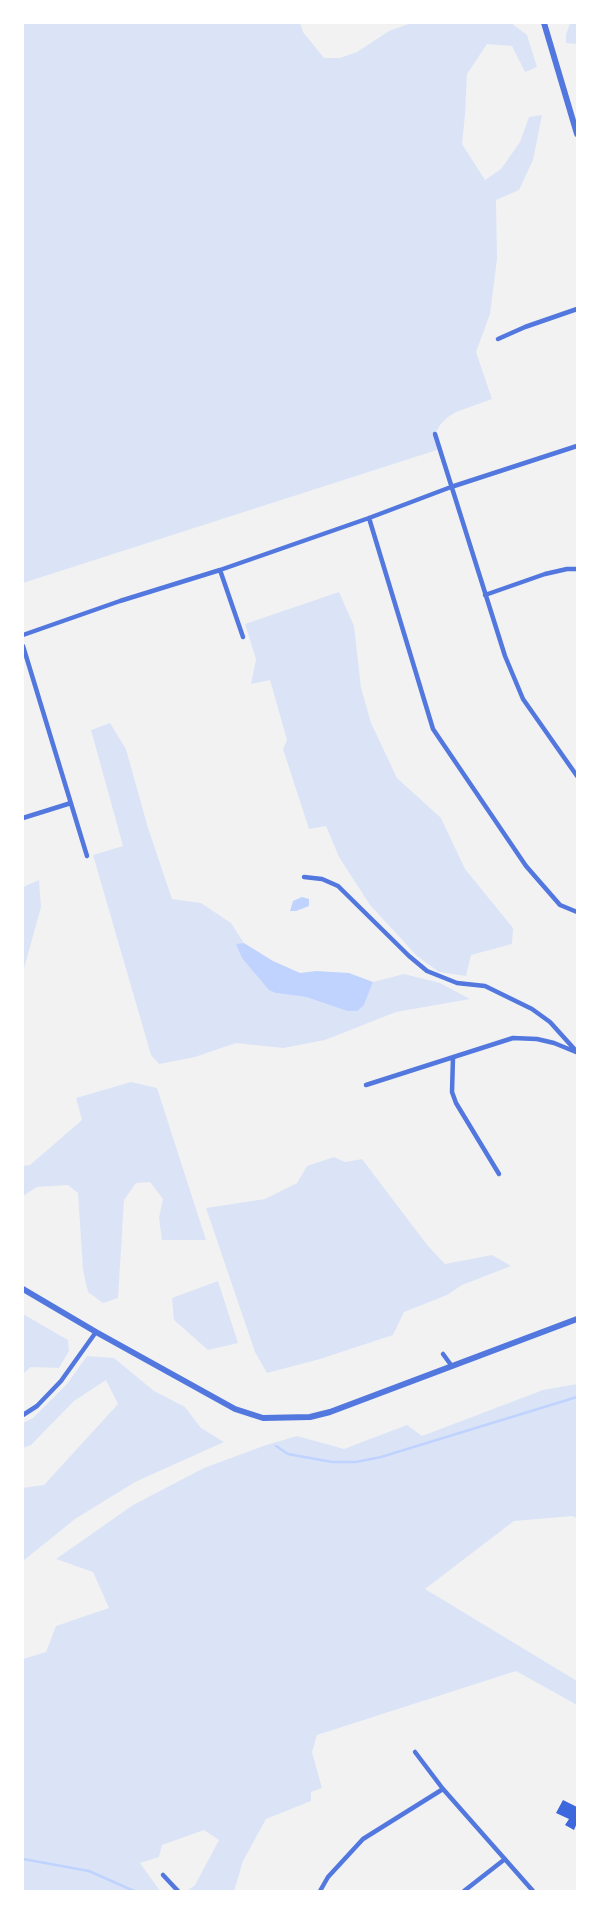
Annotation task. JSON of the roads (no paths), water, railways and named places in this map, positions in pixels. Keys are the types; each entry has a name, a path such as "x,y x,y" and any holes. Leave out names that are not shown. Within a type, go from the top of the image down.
{"street":[{"path":"544,23 577,134"},
{"path":"498,339 577,309"},
{"path":"435,434 505,656 523,699 577,776"},
{"path":"23,635 577,446"},
{"path":"369,518 433,729 526,866 560,905 577,912"},
{"path":"485,595 545,574 577,569"},
{"path":"220,570 243,637"},
{"path":"23,646 87,856"},
{"path":"23,818 71,803"},
{"path":"304,877 321,879 338,886 427,971 457,983 485,986 520,1003 550,1022 577,1052"},
{"path":"366,1085 513,1038 554,1043 577,1052"},
{"path":"453,1057 452,1092 456,1103 499,1174"},
{"path":"23,1289 235,1409 263,1418 310,1417 330,1412 577,1319"},
{"path":"23,1415 37,1406 61,1381 96,1332"},
{"path":"443,1354 451,1365"},
{"path":"415,1752 443,1789 533,1891"},
{"path":"320,1891 328,1877 363,1839 443,1789"},
{"path":"464,1891 505,1859"},
{"path":"163,1875 178,1891"}],"water":[{"path":"302,897 309,899 309,906 290,911 293,901"},
{"path":"244,943 273,961 300,973 349,973 373,982 364,1005 357,1011 347,1011 306,997 269,990 242,958 236,944"}],"waterway":[{"path":"276,1446 288,1454 332,1462 356,1462 381,1457 577,1397"},
{"path":"23,1859 89,1871 134,1891"}]}
